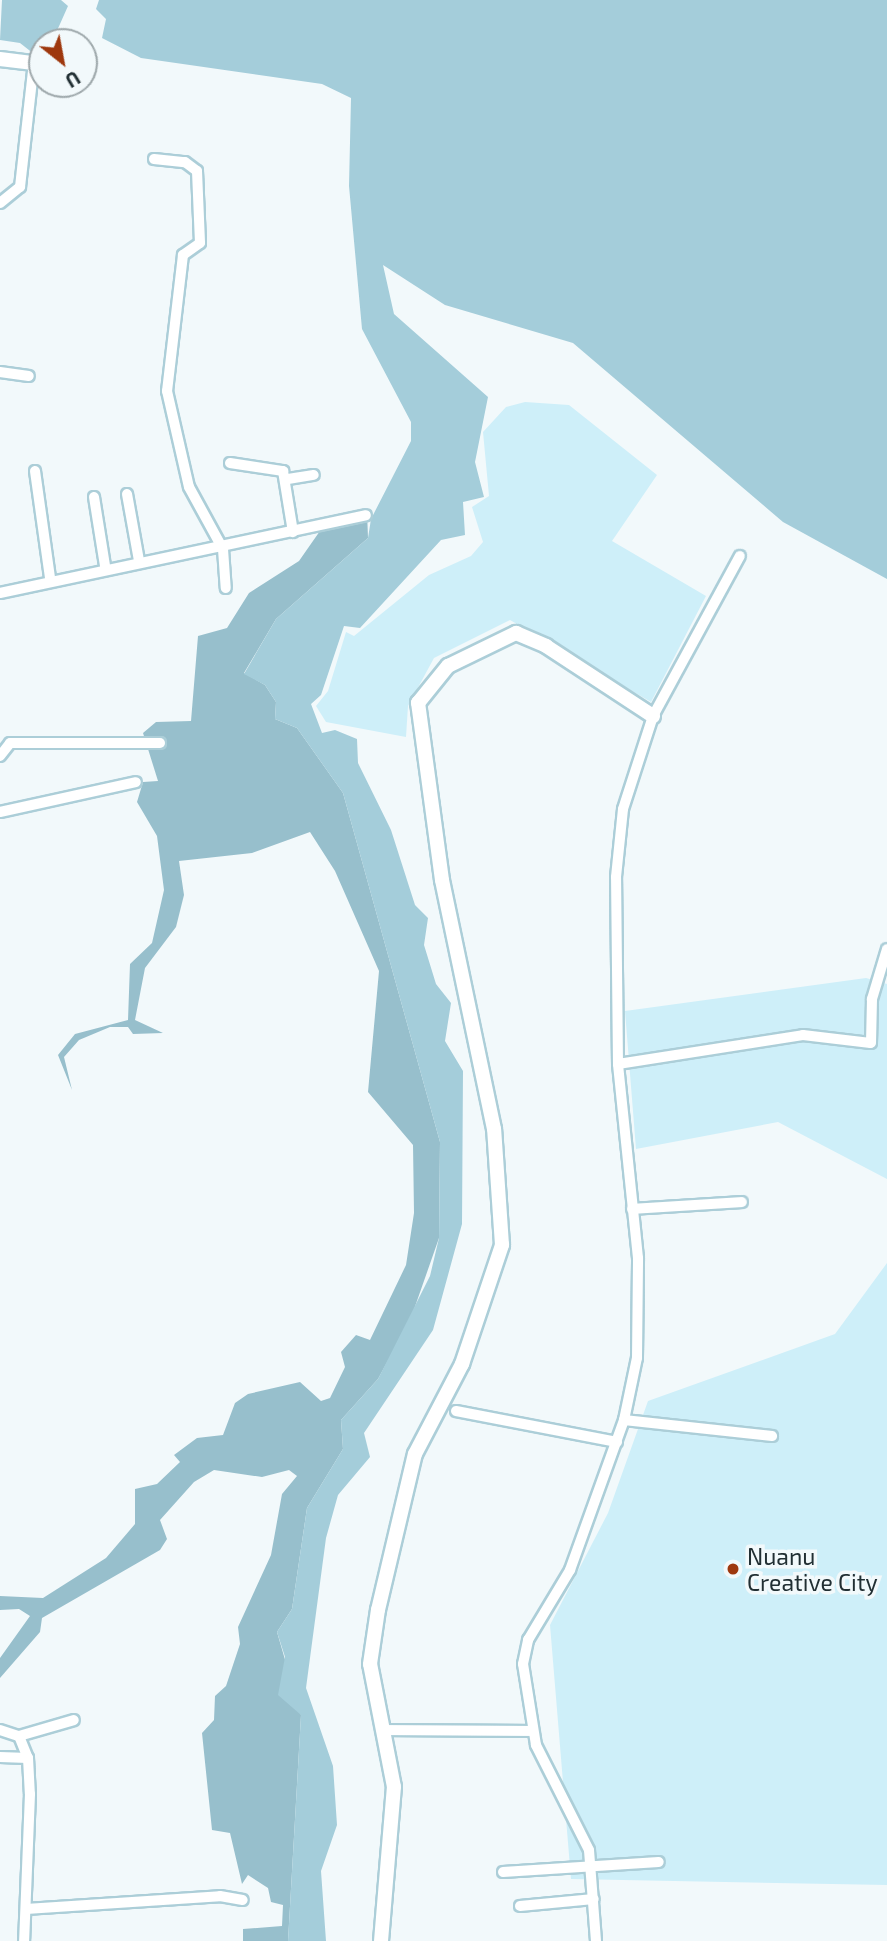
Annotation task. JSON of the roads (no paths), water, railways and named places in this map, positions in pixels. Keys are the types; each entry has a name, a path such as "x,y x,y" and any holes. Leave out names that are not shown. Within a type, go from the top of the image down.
{"street":[{"path":"0,59 28,61"},
{"path":"0,203 20,187 33,117 33,98"},
{"path":"154,159 190,163 197,171 200,243 183,255 167,391 189,487 223,549 226,588"},
{"path":"0,372 29,376"},
{"path":"230,463 254,471 280,470 288,479 293,532"},
{"path":"35,471 50,578"},
{"path":"288,479 314,475"},
{"path":"127,494 139,561"},
{"path":"94,497 105,566"},
{"path":"0,593 105,566 223,549 366,515"},
{"path":"596,1941 591,1862 532,1731 526,1645 570,1570 617,1442 624,1419 640,1324 618,1064 620,831 627,787 653,716 740,556"},
{"path":"381,1941 395,1834 394,1787 370,1664 396,1524 415,1454 486,1303 502,1237 494,1129 442,880 418,703 448,666 516,633 653,716"},
{"path":"0,756 10,743 160,743"},
{"path":"0,813 136,782"},
{"path":"618,1064 803,1035 871,1044 872,999 887,949"},
{"path":"632,1209 743,1202"},
{"path":"456,1411 617,1442"},
{"path":"624,1419 738,1437 772,1436"},
{"path":"0,1730 19,1736 74,1720"},
{"path":"382,1730 532,1731"},
{"path":"19,1736 28,1758 24,1941"},
{"path":"0,1757 28,1758"},
{"path":"503,1872 591,1862 659,1862"},
{"path":"26,1909 220,1896 243,1900"},
{"path":"520,1906 594,1899"}],"place":[{"name":"Nuanu Creative City","path":"733,1569"}]}
